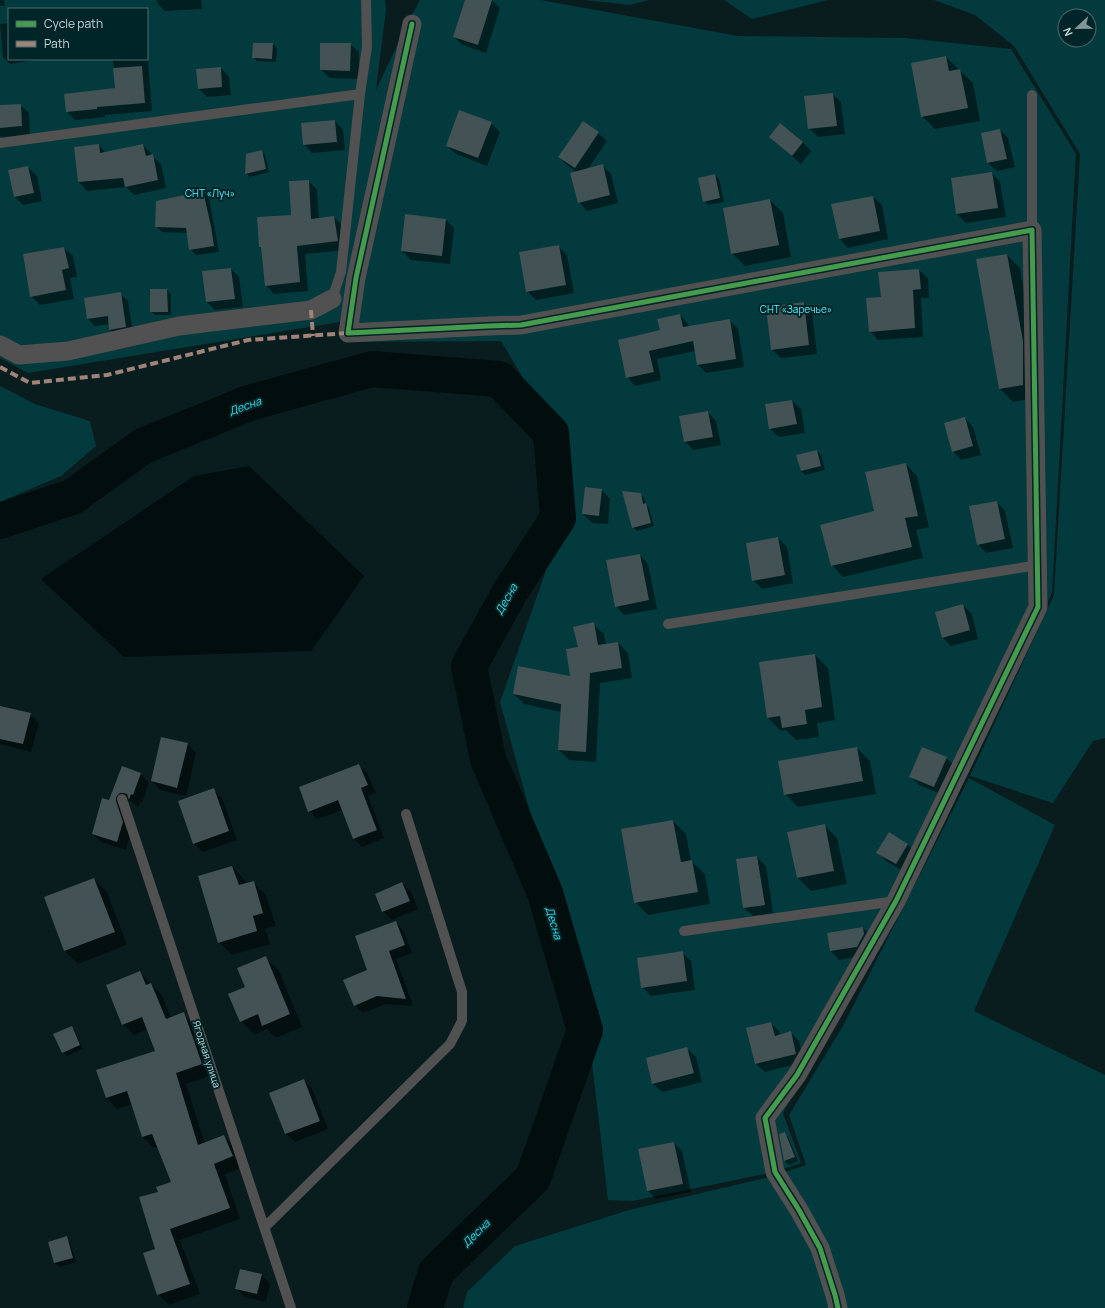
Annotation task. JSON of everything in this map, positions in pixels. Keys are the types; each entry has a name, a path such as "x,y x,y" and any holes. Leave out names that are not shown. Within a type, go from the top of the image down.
{"street":[{"path":"412,24 356,278 348,333 521,325 1032,230 1038,607 896,901 797,1075 765,1118 775,1172 799,1210 820,1248 838,1308"},
{"path":"0,345 19,355 68,351 179,326 311,310 332,299"}],"lane":[{"path":"332,299 341,272 360,94 367,48 366,0"},
{"path":"0,143 360,94"},
{"path":"1032,95 1032,230"},
{"path":"668,624 1038,565"},
{"name":"Ягодная улица","path":"122,799 291,1308"},
{"path":"264,1227 450,1044 462,1021 462,992 406,814"},
{"path":"684,931 896,901"}],"green space":[{"name":"СНТ «Заречье»","path":"0,0 385,0 386,10 376,90 420,0 541,0 738,36 906,38 1011,49 1076,154 1052,593 874,949 783,1113 801,1163 775,1172 632,1201 608,1200 587,1020 500,702 564,519 555,432 501,341 343,342 340,322 28,373 0,358"},
{"path":"585,0 649,0 629,5"},
{"path":"724,0 828,0 752,19"},
{"path":"934,0 1105,0 1105,738 1093,741 1053,803 970,776 1054,595 1080,154 1014,46 975,15"},
{"path":"0,386 35,404 90,421 96,446 61,476 0,502"},
{"path":"969,778 1055,825 974,1011 1105,1075 1105,1308 463,1308 467,1292 515,1246 629,1210 774,1176 806,1165 789,1115 843,1026"}],"shaded area":[{"path":"249,466 364,576 311,651 124,657 41,579 194,476"}],"building":[{"path":"465,0 492,0 478,45 453,37"},
{"path":"253,43 273,43 272,59 252,58"},
{"path":"320,43 351,43 350,71 320,70"},
{"path":"946,56 949,71 960,69 968,108 921,117 911,63"},
{"path":"142,66 145,103 97,107 97,109 66,112 64,94 115,88 113,68"},
{"path":"221,67 222,87 198,89 196,69"},
{"path":"833,93 837,126 808,129 804,96"},
{"path":"21,104 22,126 0,128 0,105"},
{"path":"459,110 492,122 478,158 446,146"},
{"path":"335,120 337,142 303,145 301,123"},
{"path":"583,121 599,132 575,168 558,157"},
{"path":"780,123 803,142 792,156 769,137"},
{"path":"1000,129 1007,159 987,163 981,133"},
{"path":"99,144 100,153 143,144 146,156 153,154 158,180 125,187 123,178 78,182 74,147"},
{"path":"262,150 266,169 245,174 246,154"},
{"path":"603,164 610,195 578,203 570,173"},
{"path":"28,166 34,193 14,197 8,170"},
{"path":"992,172 998,208 956,214 951,178"},
{"path":"715,174 720,198 703,202 698,178"},
{"path":"309,180 311,219 334,216 338,241 297,246 300,282 265,286 261,247 259,247 257,217 291,215 289,181"},
{"path":"203,191 214,246 189,250 186,228 155,227 156,201"},
{"path":"873,196 880,231 839,239 831,204"},
{"path":"770,199 779,245 731,254 723,208"},
{"path":"405,214 446,219 442,256 401,251"},
{"path":"559,245 566,285 526,292 519,252"},
{"path":"64,247 69,268 62,270 66,290 30,297 23,254"},
{"path":"1007,254 1023,341 1023,385 999,389 976,259"},
{"path":"231,268 235,299 206,302 202,271"},
{"path":"919,269 921,289 913,290 915,328 869,332 866,298 881,297 878,272"},
{"path":"150,289 167,289 168,312 150,312"},
{"path":"121,292 126,327 109,330 108,316 87,319 84,298"},
{"path":"804,302 809,345 771,350 766,307"},
{"path":"680,314 683,327 730,319 736,359 697,365 693,341 649,351 654,372 626,378 618,340 660,330 657,319"},
{"path":"792,400 797,424 769,429 765,404"},
{"path":"708,411 713,437 684,442 679,416"},
{"path":"965,417 973,446 952,452 944,423"},
{"path":"817,450 821,466 801,471 796,455"},
{"path":"906,463 918,516 905,518 912,547 831,566 820,525 874,511 865,472"},
{"path":"585,487 602,489 599,516 582,514"},
{"path":"622,491 641,493 643,504 646,503 651,523 632,528"},
{"path":"997,501 1005,539 977,545 969,506"},
{"path":"778,537 785,575 752,581 746,543"},
{"path":"640,554 649,600 615,607 606,560"},
{"path":"963,604 970,630 942,638 935,612"},
{"path":"594,622 598,645 618,642 622,668 590,673 586,752 558,750 561,704 513,694 518,666 570,676 566,649 578,647 573,627"},
{"path":"815,654 822,707 805,710 807,724 782,728 780,716 767,718 759,662"},
{"path":"0,706 31,713 23,744 0,739"},
{"path":"161,737 188,743 177,788 151,781"},
{"path":"857,747 863,781 784,795 778,761"},
{"path":"922,747 947,757 934,787 909,777"},
{"path":"359,764 368,785 361,788 377,830 353,839 338,800 308,812 299,787"},
{"path":"122,766 141,773 133,795 131,794 129,800 127,794 124,793 120,793 116,797 123,822 117,842 92,834 102,798 109,800"},
{"path":"214,788 229,831 193,844 178,801"},
{"path":"673,820 681,862 692,860 698,892 634,903 621,829"},
{"path":"825,824 834,871 797,878 787,832"},
{"path":"889,832 908,844 896,864 876,853"},
{"path":"757,856 765,905 743,908 736,859"},
{"path":"232,866 239,885 254,881 263,913 253,916 257,931 218,943 198,876"},
{"path":"94,878 115,932 64,951 44,897"},
{"path":"402,882 410,901 382,912 375,894"},
{"path":"396,921 405,945 389,951 406,999 377,996 354,1006 343,980 367,970 355,936"},
{"path":"863,927 864,934 857,947 830,951 827,933"},
{"path":"683,951 687,981 641,988 637,958"},
{"path":"266,956 290,1014 262,1026 258,1014 240,1022 228,994 245,987 237,968"},
{"path":"140,971 146,985 151,983 166,1019 184,1012 202,1064 176,1073 198,1145 224,1135 233,1156 214,1164 230,1208 170,1229 190,1284 157,1295 143,1253 155,1249 139,1197 158,1192 156,1187 171,1182 152,1134 142,1137 127,1091 106,1098 96,1070 155,1051 142,1017 122,1025 106,985"},
{"path":"771,1022 775,1036 791,1031 796,1054 755,1064 746,1028"},
{"path":"72,1026 80,1045 62,1053 53,1034"},
{"path":"687,1047 694,1073 652,1084 646,1058"},
{"path":"304,1079 320,1121 285,1134 269,1093"},
{"path":"785,1132 795,1157 784,1161 779,1134"},
{"path":"674,1142 683,1184 647,1191 638,1149"},
{"path":"67,1236 73,1258 54,1263 48,1242"},
{"path":"240,1269 262,1274 257,1294 235,1289"}],"waterway":[{"name":"Десна","path":"0,521 72,497 143,446 249,403 372,369 499,379 551,433 558,518 510,592 469,666 488,759 545,893 585,1030 533,1178 436,1272 425,1308"}],"marked path":[{"path":"311,310 313,336"},
{"path":"0,367 30,383 107,375 248,340 348,333"}],"cycle path":[{"path":"412,24 356,278 348,333 521,325 1032,230 1038,607 896,901 797,1075 765,1118 775,1172 799,1210 820,1248 838,1308"}],"park label":[{"name":"СНТ «Луч»","path":"210,193"}]}
